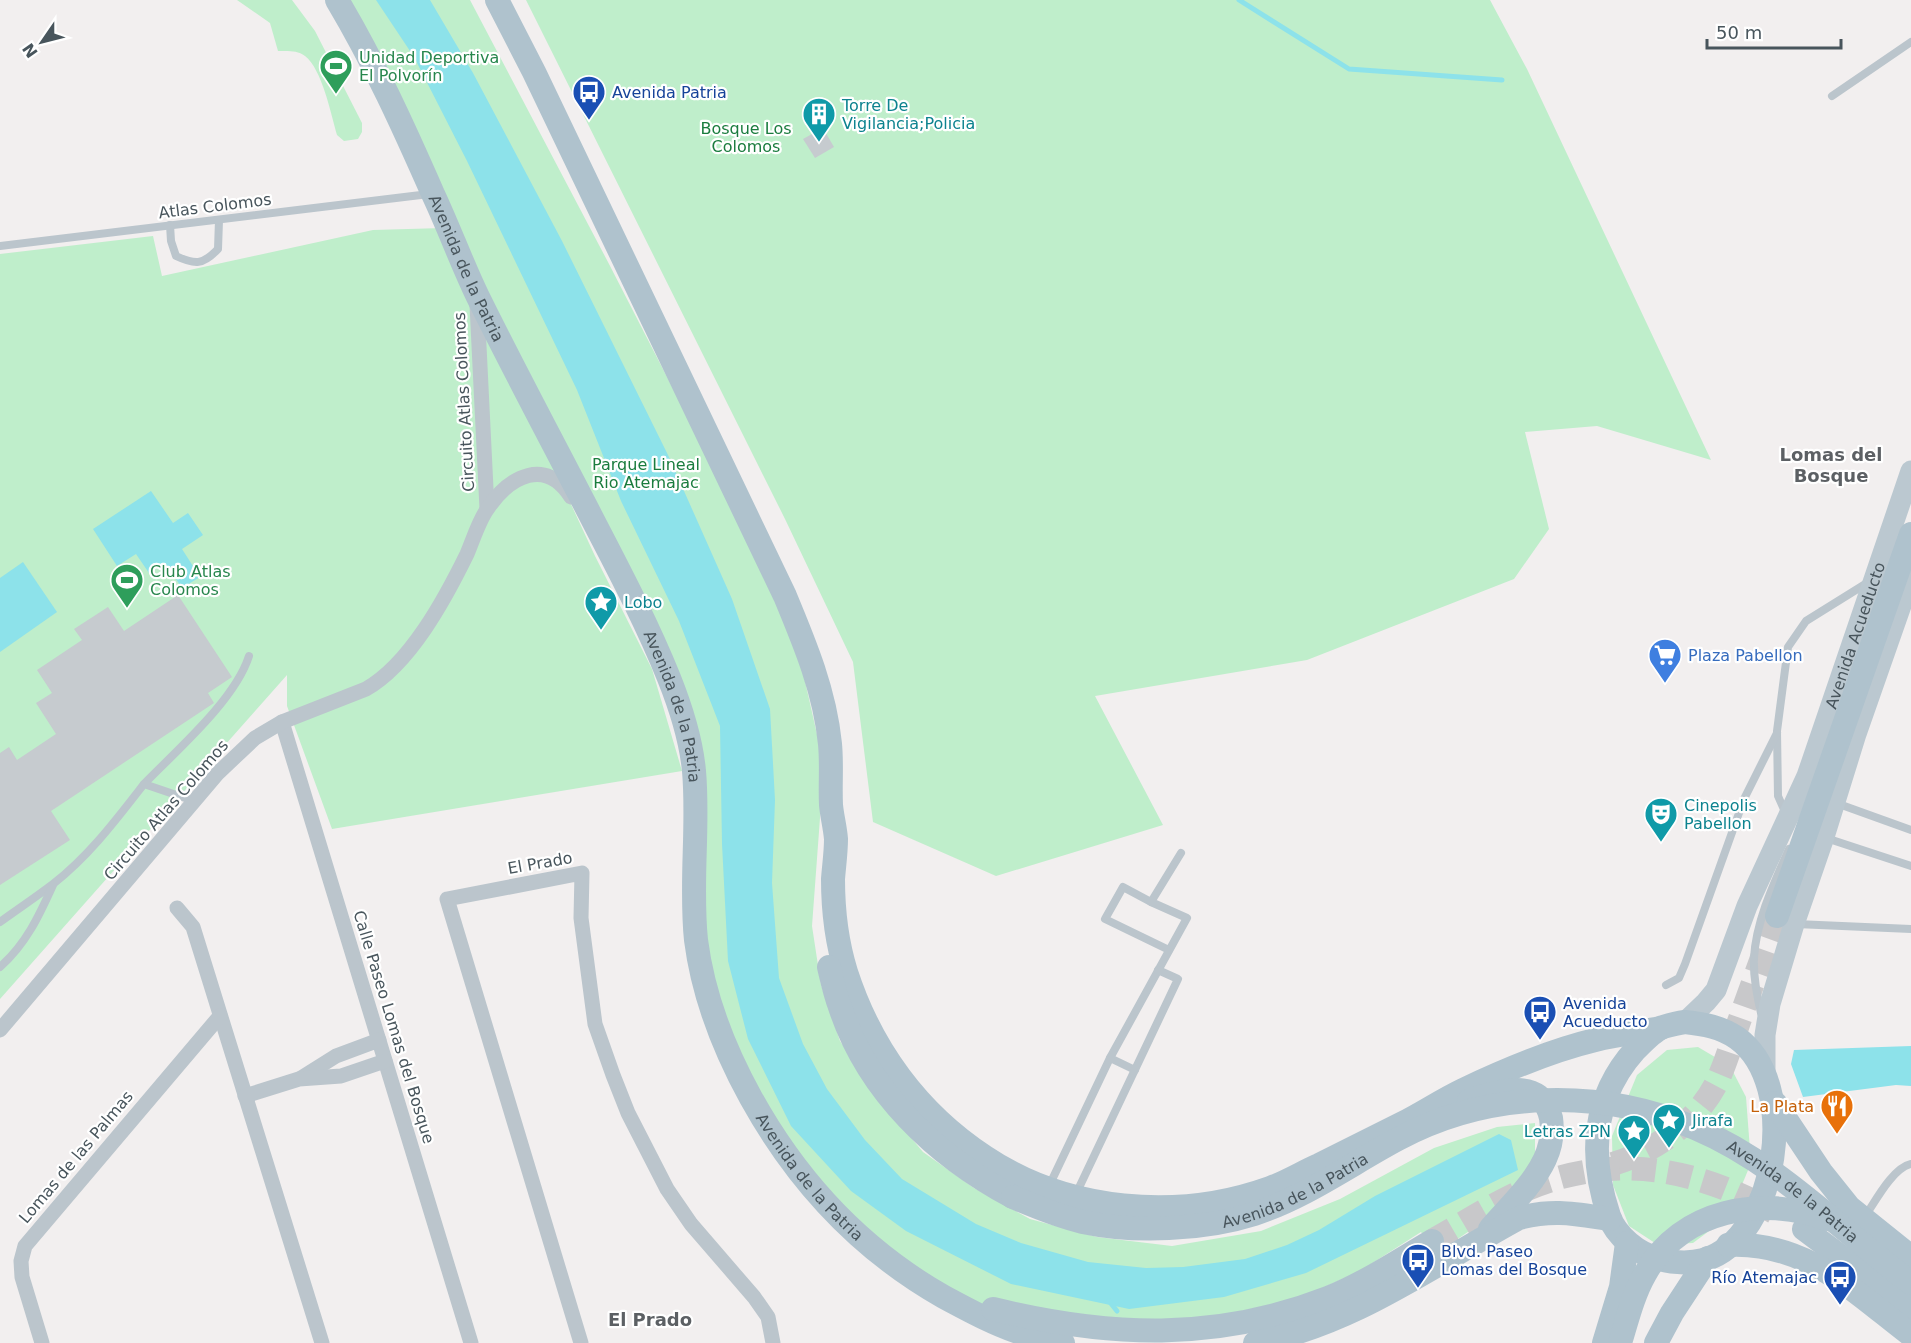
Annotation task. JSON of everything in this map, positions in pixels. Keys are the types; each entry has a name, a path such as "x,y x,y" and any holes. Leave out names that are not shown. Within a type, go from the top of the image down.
{"main road":[{"name":"Avenida de la Patria","path":"337,0 364,45 477,294 626,584 669,677 685,720 694,768 693,874 696,940 706,993 739,1077 783,1150 837,1217 867,1244 936,1292 974,1314 1024,1334 1063,1343"},
{"name":"Avenida de la Patria","path":"498,0 785,596 809,654 822,699 830,745 831,807 836,837 833,881 836,923 845,968 860,1012 880,1050 905,1085 933,1116 964,1143 999,1167 1074,1197 1116,1205 1168,1207 1220,1203 1272,1187 1405,1122 1460,1091 1549,1054 1594,1040 1661,1028"},
{"name":"Avenida Acueducto","path":"1685,1022 1716,990 1747,906 1807,776 1911,471"},
{"path":"1785,920 1911,534"},
{"name":"Avenida Acueducto","path":"1765,1075 1765,1035 1785,920 1824,837 1856,734 1909,587"},
{"name":"Avenida de la Patria","path":"831,807 824,837 821,881 822,924 828,965 840,1008 859,1050 889,1097 924,1136 963,1168 1013,1197 1060,1216 1110,1226 1160,1227 1208,1224 1252,1215 1292,1199 1401,1137 1455,1115 1533,1100 1575,1100 1641,1111 1695,1128 1850,1216 1911,1257"},
{"path":"1685,1022 1718,1028 1738,1039 1753,1054 1765,1075 1773,1100 1775,1133 1768,1178 1749,1221 1728,1245 1708,1258 1690,1263 1674,1263 1653,1258 1627,1243 1610,1219 1598,1179 1597,1161 1599,1124 1605,1100 1626,1060 1643,1041 1661,1028 1685,1022"},
{"path":"1405,1122 1509,1090 1525,1090 1537,1094 1545,1103 1552,1125 1552,1140 1545,1159 1533,1178 1483,1237"},
{"name":"Avenida de la Patria","path":"1773,1100 1850,1216 1911,1283"},
{"path":"1805,1259 1798,1253 1790,1237 1790,1227 1796,1210 1802,1203 1817,1196 1834,1197 1850,1216"},
{"path":"1620,1343 1640,1284 1648,1268 1672,1242 1697,1224 1726,1212 1761,1207 1850,1216"},
{"path":"1256,1343 1309,1329 1383,1296 1519,1218 1541,1212 1563,1212 1610,1219"},
{"name":"Avenida de la Patria","path":"1804,1229 1911,1309"},
{"name":"Avenida de la Patria","path":"936,1292 1017,1314 1081,1327 1178,1331 1224,1326 1278,1315 1330,1297 1377,1274 1432,1241"},
{"path":"1604,1343 1621,1287 1627,1243"},
{"path":"1728,1245 1766,1246 1805,1259 1844,1283 1911,1335"},
{"path":"1656,1343 1672,1313 1708,1258"}],"street":[{"name":"Circuito Atlas Colomos","path":"477,294 487,508"},
{"name":"Circuito Atlas Colomos","path":"0,1030 218,773 255,738 282,722 366,689 397,666 430,619 456,575 487,508 522,476 536,473 552,477 564,485 626,584"},
{"name":"Calle Paseo Lomas del Bosque","path":"282,722 471,1343"},
{"name":"El Prado","path":"581,1343 447,899 582,873 581,918 596,1024 628,1113 667,1189 691,1224 754,1297 768,1317 773,1343"},
{"path":"177,908 193,927 322,1343"},
{"name":"Lomas de las Palmas","path":"42,1343 22,1276 21,1261 25,1246 220,1016"},
{"path":"299,1079 336,1056 379,1040"},
{"path":"245,1096 299,1079 341,1076 385,1061"}],"lane":[{"path":"1832,96 1911,42"},
{"name":"Atlas Colomos","path":"0,246 433,194"},
{"path":"170,225 171,241 176,256 192,263 208,259 218,249 219,220"},
{"path":"1788,818 1778,796 1777,731 1788,647 1806,621 1874,579"},
{"path":"0,922 54,884 102,837 144,784 210,715 244,672 249,656"},
{"path":"1666,985 1679,978 1744,799 1777,731"},
{"path":"144,784 194,801"},
{"path":"1835,802 1911,830"},
{"path":"1824,837 1911,866"},
{"path":"1765,1035 1756,993 1754,958 1771,890 1790,844"},
{"path":"1151,902 1181,853"},
{"path":"0,967 23,943 37,923 54,884"},
{"path":"1048,1188 1110,1058 1169,950 1186,918 1122,887 1105,919 1169,950"},
{"path":"1785,920 1911,929"},
{"path":"1074,1197 1178,979 1158,970"},
{"path":"1110,1058 1135,1070"},
{"path":"1850,1216 1907,1164 1911,1164"}],"green space":[{"name":"Unidad Deportiva El Polvorín","path":"237,0 292,0 315,31 362,123 362,132 358,139 344,141 337,135 325,92 311,62 299,53 278,51 270,23"},
{"name":"Parque Lineal Rio Atemajac","path":"343,0 470,0 742,523 800,659 821,752 820,818 812,926 821,985 840,1041 877,1097 923,1152 974,1188 1030,1219 1097,1237 1172,1246 1261,1231 1340,1199 1434,1148 1497,1127 1535,1123 1535,1155 1516,1187 1484,1221 1437,1253 1421,1232 1360,1271 1300,1298 1192,1322 1017,1314 937,1292 868,1243 751,1091 702,949 698,748"},
{"name":"Bosque Los Colomos","path":"526,0 1490,0 1527,69 1711,460 1597,426 1525,432 1549,529 1514,579 1307,660 1095,696 1163,825 996,876 873,822 853,662 785,519"},
{"path":"443,228 595,556 652,669 682,771 332,829 287,706 287,675 0,999 0,254 153,236 162,276 373,230"},
{"path":"1698,1047 1730,1066 1746,1097 1751,1163 1729,1216 1693,1243 1658,1245 1629,1226 1613,1185 1612,1136 1637,1075 1667,1050"}],"water":[{"path":"376,0 430,0 473,73 562,241 668,455 732,599 770,709 775,800 772,883 779,978 803,1044 827,1089 865,1140 902,1179 976,1224 1021,1243 1088,1262 1146,1268 1183,1267 1245,1259 1287,1245 1319,1230 1375,1196 1499,1134 1511,1140 1518,1170 1306,1273 1224,1297 1129,1309 1011,1284 906,1231 851,1191 791,1126 748,1039 728,961 722,844 720,726 679,621 621,501 577,390 467,161 414,57"},
{"path":"151,491 173,523 188,513 203,535 182,549 200,577 182,588 165,563 149,573 136,554 117,566 93,529"},
{"path":"23,562 57,612 0,652 0,578"},
{"path":"1911,1046 1911,1086 1896,1085 1803,1097 1791,1064 1794,1050"}],"building":[{"name":"Torre De Vigilancia;Policia","path":"823,128 834,147 815,158 803,139"},
{"path":"178,595 232,677 208,693 214,703 51,811 70,840 0,885 0,753 9,747 17,760 56,734 36,703 52,693 37,670 82,640 74,629 108,607 124,631"}],"waterway":[{"path":"1239,0 1349,69 1502,80"},
{"path":"1109,1301 1117,1311"}],"tunnel":[{"path":"1613,1164 1658,1144 1685,1123 1707,1098 1723,1068 1777,916"},
{"path":"1432,1241 1520,1192 1553,1179 1586,1172 1618,1169 1650,1170 1681,1175 1743,1196 1774,1212"}],"place":[{"name":"Unidad Deportiva El Polvorín","path":"336,95"},
{"name":"Avenida Patria","path":"589,121"},
{"name":"Torre De Vigilancia;Policia","path":"819,143"},
{"name":"Club Atlas Colomos","path":"127,609"},
{"name":"Lobo","path":"601,631"},
{"name":"Plaza Pabellon","path":"1665,684"},
{"name":"Cinepolis Pabellon","path":"1661,843"},
{"name":"Avenida Acueducto","path":"1540,1041"},
{"name":"La Plata","path":"1837,1135"},
{"name":"Jirafa","path":"1669,1149"},
{"name":"Letras ZPN","path":"1634,1160"},
{"name":"Blvd. Paseo Lomas del Bosque","path":"1418,1289"},
{"name":"Río Atemajac","path":"1840,1306"}],"district":[{"name":"Lomas del Bosque","path":"1831,464"},
{"name":"El Prado","path":"650,1319"}]}
